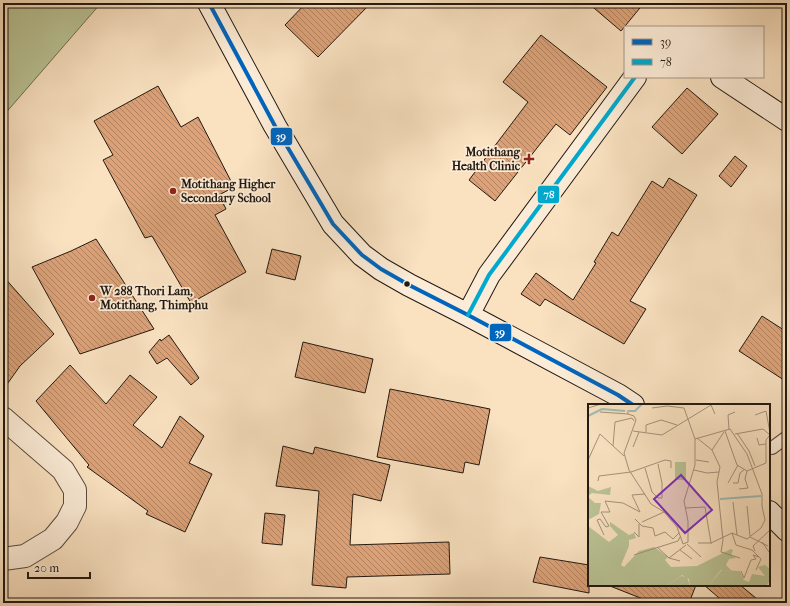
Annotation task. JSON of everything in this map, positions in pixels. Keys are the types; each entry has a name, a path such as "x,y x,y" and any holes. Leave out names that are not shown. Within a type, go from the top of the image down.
{"main road":[{"path":"209,3 275,126 333,224 362,255 381,269 618,395 631,404"},
{"path":"468,315 489,275 634,78"},
{"path":"724,78 787,120"},
{"path":"3,418 63,470 75,490 75,506 67,522 53,539 25,556 3,559"},
{"path":"770,513 787,530"}],"lane":[{"path":"770,447 787,437"}],"green space":[{"path":"3,3 101,3 3,116"}],"building":[{"path":"306,3 371,3 318,57 285,25"},
{"path":"588,3 644,3 621,31"},
{"path":"541,35 607,87 570,135 556,124 495,201 469,180 528,102 503,82"},
{"name":"Motithang Higher Secondary School","path":"158,86 181,127 198,117 234,187 219,195 226,209 215,215 246,272 191,303 152,236 145,238 103,160 113,155 94,121"},
{"path":"687,88 718,114 682,154 652,127"},
{"path":"735,156 747,166 731,187 719,176"},
{"path":"669,178 697,195 630,301 646,309 624,344 545,299 540,306 521,294 536,273 573,300 596,263 594,262 612,232 618,236 652,181 663,188"},
{"name":"W 288 Thori Lam, Motithang, Thimphu","path":"96,239 154,329 80,354 32,267"},
{"path":"272,249 301,256 295,280 266,273"},
{"path":"3,276 54,334 20,366 3,390"},
{"path":"762,316 787,332 787,382 739,351"},
{"path":"169,335 199,378 191,385 167,358 157,364 149,352 160,339 161,341"},
{"path":"303,342 373,359 365,393 295,377"},
{"path":"70,365 106,404 130,375 157,397 133,425 162,448 180,416 204,436 189,463 212,474 185,532 146,514 148,511 87,467 89,465 36,401"},
{"path":"390,389 490,409 479,465 465,462 463,473 377,457"},
{"path":"283,446 313,454 315,447 390,465 381,501 353,494 350,545 449,542 450,574 347,577 346,588 312,585 319,491 276,486"},
{"path":"265,513 285,515 282,545 262,543"},
{"path":"540,557 588,565 589,593 533,582"},
{"path":"610,586 696,586 689,603 653,603"},
{"path":"705,586 741,586 762,603 725,603"}],"transit line":[{"name":"39","path":"209,3 275,126 333,224 362,255 381,269 409,285 618,395 632,404"},
{"name":"78","path":"468,315 489,275 634,78"}],"place":[{"name":"Motithang Health Clinic","path":"529,159"},
{"name":"Motithang Higher Secondary School","path":"173,191"},
{"name":"W 288 Thori Lam, Motithang, Thimphu","path":"92,298"}]}
